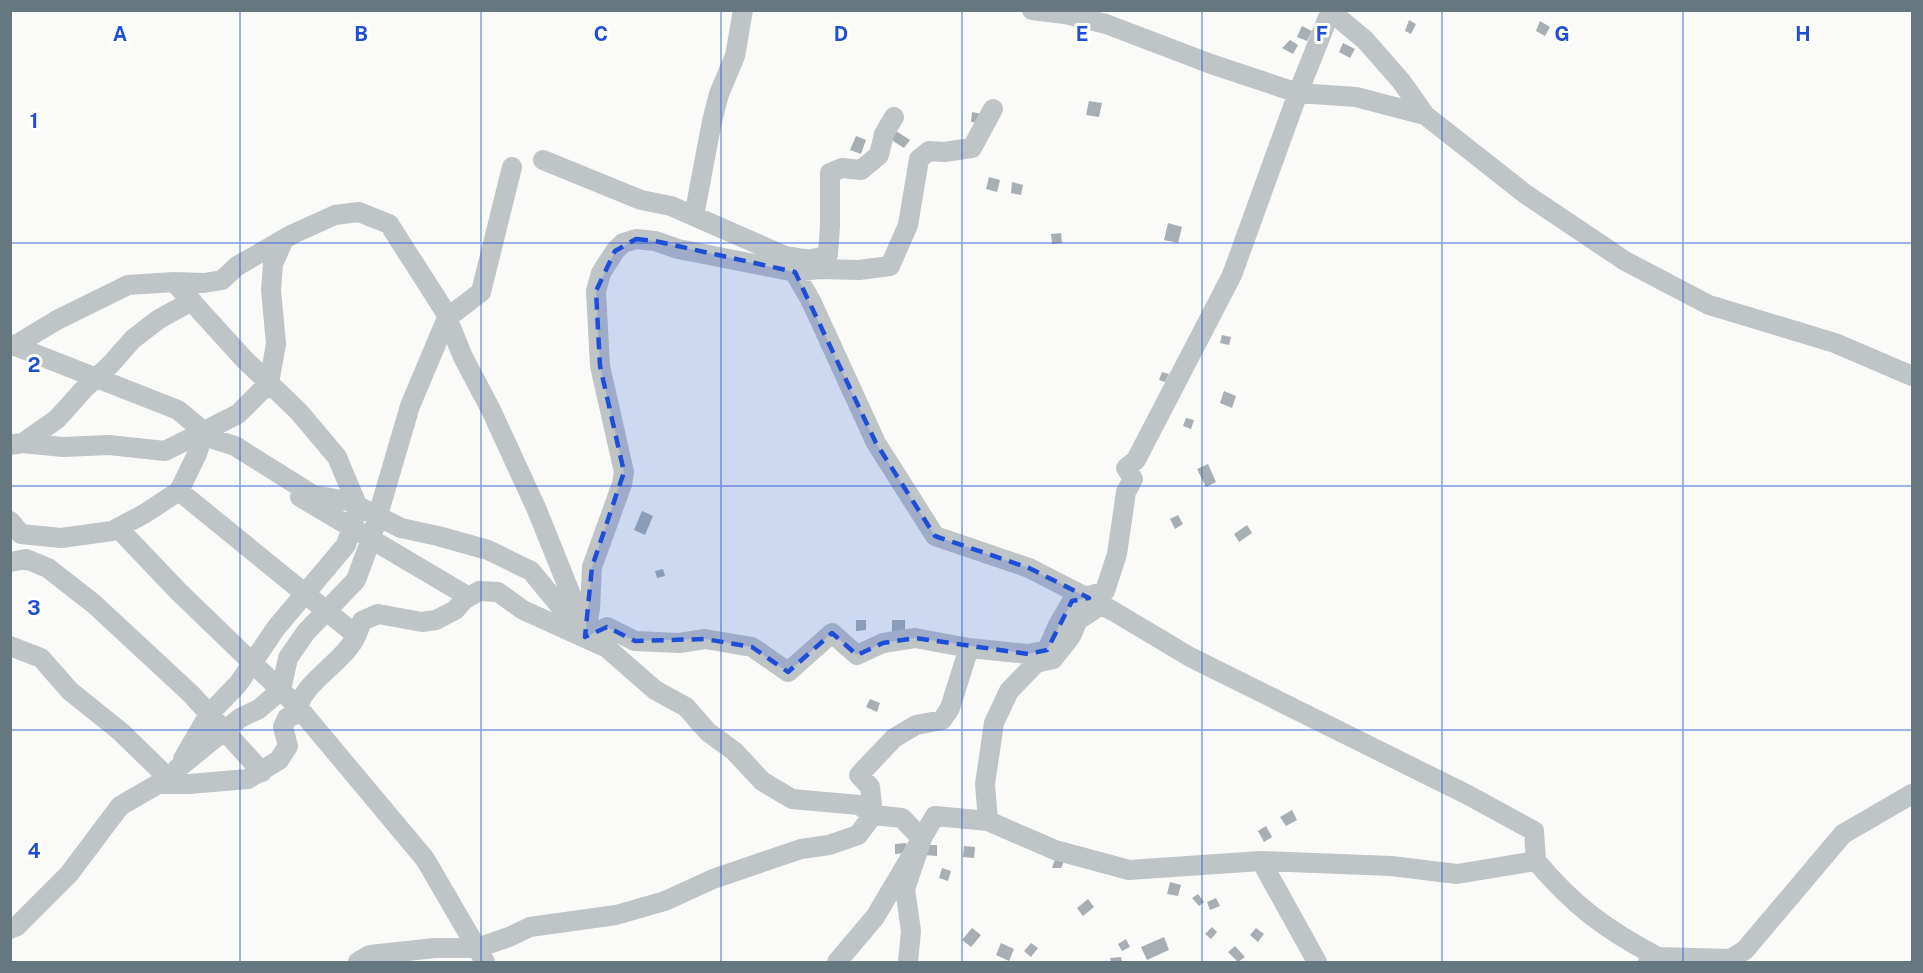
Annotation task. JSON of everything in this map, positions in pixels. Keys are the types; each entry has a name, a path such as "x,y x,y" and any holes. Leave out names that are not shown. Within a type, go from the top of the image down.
{"street":[{"path":"694,216 718,94 735,56 743,10"},
{"path":"1032,10 1065,14 1113,26 1211,64 1298,93 1356,96 1425,115"},
{"path":"988,821 986,784 994,723 1009,691 1036,663 1053,659 1071,636 1078,620 1105,591 1117,554 1126,492 1133,479 1126,468 1136,460 1232,275 1330,11 1365,40 1401,81 1425,115 1524,193 1625,261 1709,305 1835,343 1912,376"},
{"path":"585,635 590,609 592,567 622,484 624,472 600,366 596,291 601,273 615,251 623,243 636,239 655,241 678,249 819,269 859,270 890,266 908,225 919,159 929,151 944,152 972,148 993,109"},
{"path":"790,264 828,254 830,173 842,168 861,170 870,163 879,155 884,134 894,117"},
{"path":"543,160 641,200 671,206 790,264 811,301 876,444 935,536 1029,568 1095,601 1190,657 1468,795 1534,831 1536,861 1560,890 1583,910 1653,960 1730,962 1745,950 1844,834 1912,794"},
{"path":"10,929 17,926 69,874 120,806 173,777 225,730 240,718 259,709 281,690 288,658 306,632 356,580 371,539 410,406 447,318 481,292 512,167"},
{"path":"12,345 128,285 204,283 222,280 237,266 284,239 335,215 359,212 389,224 447,318 463,357 491,410 537,510 585,635"},
{"path":"17,444 63,447 109,446 165,451 209,436 238,414 269,383 276,344 271,290 273,264 284,239"},
{"path":"173,777 209,714 238,684 276,628 346,545 358,507 337,457 298,412 243,358 174,282"},
{"path":"17,444 57,418 133,339 159,319 192,301"},
{"path":"12,345 178,410 260,474 469,597"},
{"path":"209,436 235,446 314,495 348,501 402,528 488,550 531,571 585,635"},
{"path":"10,521 21,534 61,538 112,531 144,514 179,491 197,454 209,436"},
{"path":"179,491 356,635"},
{"path":"118,528 178,591 297,706 425,859 481,955"},
{"path":"10,562 26,559 48,568 94,604 209,714 262,772"},
{"path":"10,646 41,658 70,690 120,732 161,771 173,777 248,779 279,760 288,746 283,727 287,718 296,714 297,706 307,689 333,666 352,644 362,621 378,614 422,622 436,620 455,610 479,591 498,592 523,610 585,635 607,648 655,690 686,707 708,732 734,752 762,781 792,799 859,805 873,815 902,818 922,839"},
{"path":"585,635 607,627 635,641 679,643 705,639 752,647 788,672 832,633 856,656 883,643 915,638 969,648 1028,654 1047,650 1072,601 1095,601"},
{"path":"358,963 370,955 435,948 481,955 530,927 616,915 665,901 712,879 801,849 829,845 858,836 873,815 870,787 859,775 894,738 916,725 942,720 950,708 969,648"},
{"path":"837,963 875,917 935,816 988,821 1055,850 1129,870 1261,861 1391,866 1457,874 1536,861"},
{"path":"908,963 910,931 905,889 922,839"},
{"path":"1261,861 1317,963"}],"highlighted area":[{"path":"636,239 655,241 795,272 876,443 935,536 1029,568 1089,598 1072,601 1047,650 1028,654 915,638 883,643 857,655 832,633 788,672 752,647 705,639 635,641 607,627 585,637 592,567 624,472 600,366 597,331 596,291 615,251"}],"building":[{"path":"1409,20 1416,24 1411,34 1405,31"},
{"path":"1540,21 1550,27 1545,36 1536,31"},
{"path":"1302,26 1312,31 1307,41 1297,37"},
{"path":"1290,40 1298,45 1293,54 1282,48"},
{"path":"1343,43 1355,49 1350,58 1339,52"},
{"path":"1089,101 1102,103 1099,117 1086,115"},
{"path":"972,112 982,114 981,123 971,122"},
{"path":"896,131 910,140 904,148 890,139"},
{"path":"856,136 866,140 861,154 850,150"},
{"path":"989,177 1000,180 997,192 986,189"},
{"path":"1012,182 1023,185 1021,195 1011,193"},
{"path":"1168,223 1182,227 1178,243 1164,240"},
{"path":"1061,233 1062,243 1052,244 1051,234"},
{"path":"1222,335 1231,337 1229,345 1220,343"},
{"path":"1162,372 1169,374 1165,382 1159,380"},
{"path":"1224,391 1236,396 1232,408 1220,403"},
{"path":"1186,418 1194,420 1191,429 1183,426"},
{"path":"1208,464 1216,482 1206,487 1197,469"},
{"path":"642,511 653,516 645,535 634,530"},
{"path":"1178,515 1183,524 1175,529 1170,519"},
{"path":"1247,525 1252,533 1239,542 1234,534"},
{"path":"663,569 665,576 657,578 655,571"},
{"path":"856,620 866,620 866,630 856,631"},
{"path":"892,620 905,620 905,638 892,637"},
{"path":"870,699 880,703 877,712 866,707"},
{"path":"1292,810 1297,820 1286,826 1280,817"},
{"path":"1266,826 1272,837 1264,842 1258,831"},
{"path":"906,843 906,853 895,854 895,844"},
{"path":"924,845 937,845 937,856 924,855"},
{"path":"964,846 975,847 974,858 963,857"},
{"path":"1056,856 1065,859 1061,868 1052,868"},
{"path":"942,868 951,871 948,881 939,878"},
{"path":"1170,882 1181,885 1178,896 1167,894"},
{"path":"1198,894 1204,902 1199,906 1192,898"},
{"path":"1216,898 1220,906 1210,910 1207,902"},
{"path":"1088,899 1094,907 1083,916 1077,908"},
{"path":"1212,927 1217,932 1211,939 1205,934"},
{"path":"972,928 981,935 971,947 962,940"},
{"path":"1256,928 1264,934 1258,942 1250,935"},
{"path":"1164,937 1169,950 1147,960 1141,947"},
{"path":"1126,939 1130,947 1122,951 1118,944"},
{"path":"1001,943 1014,949 1009,961 996,955"},
{"path":"1031,943 1038,948 1031,957 1024,951"},
{"path":"1235,946 1245,957 1238,962 1228,952"},
{"path":"1121,957 1122,962 1111,962 1110,958"}]}
